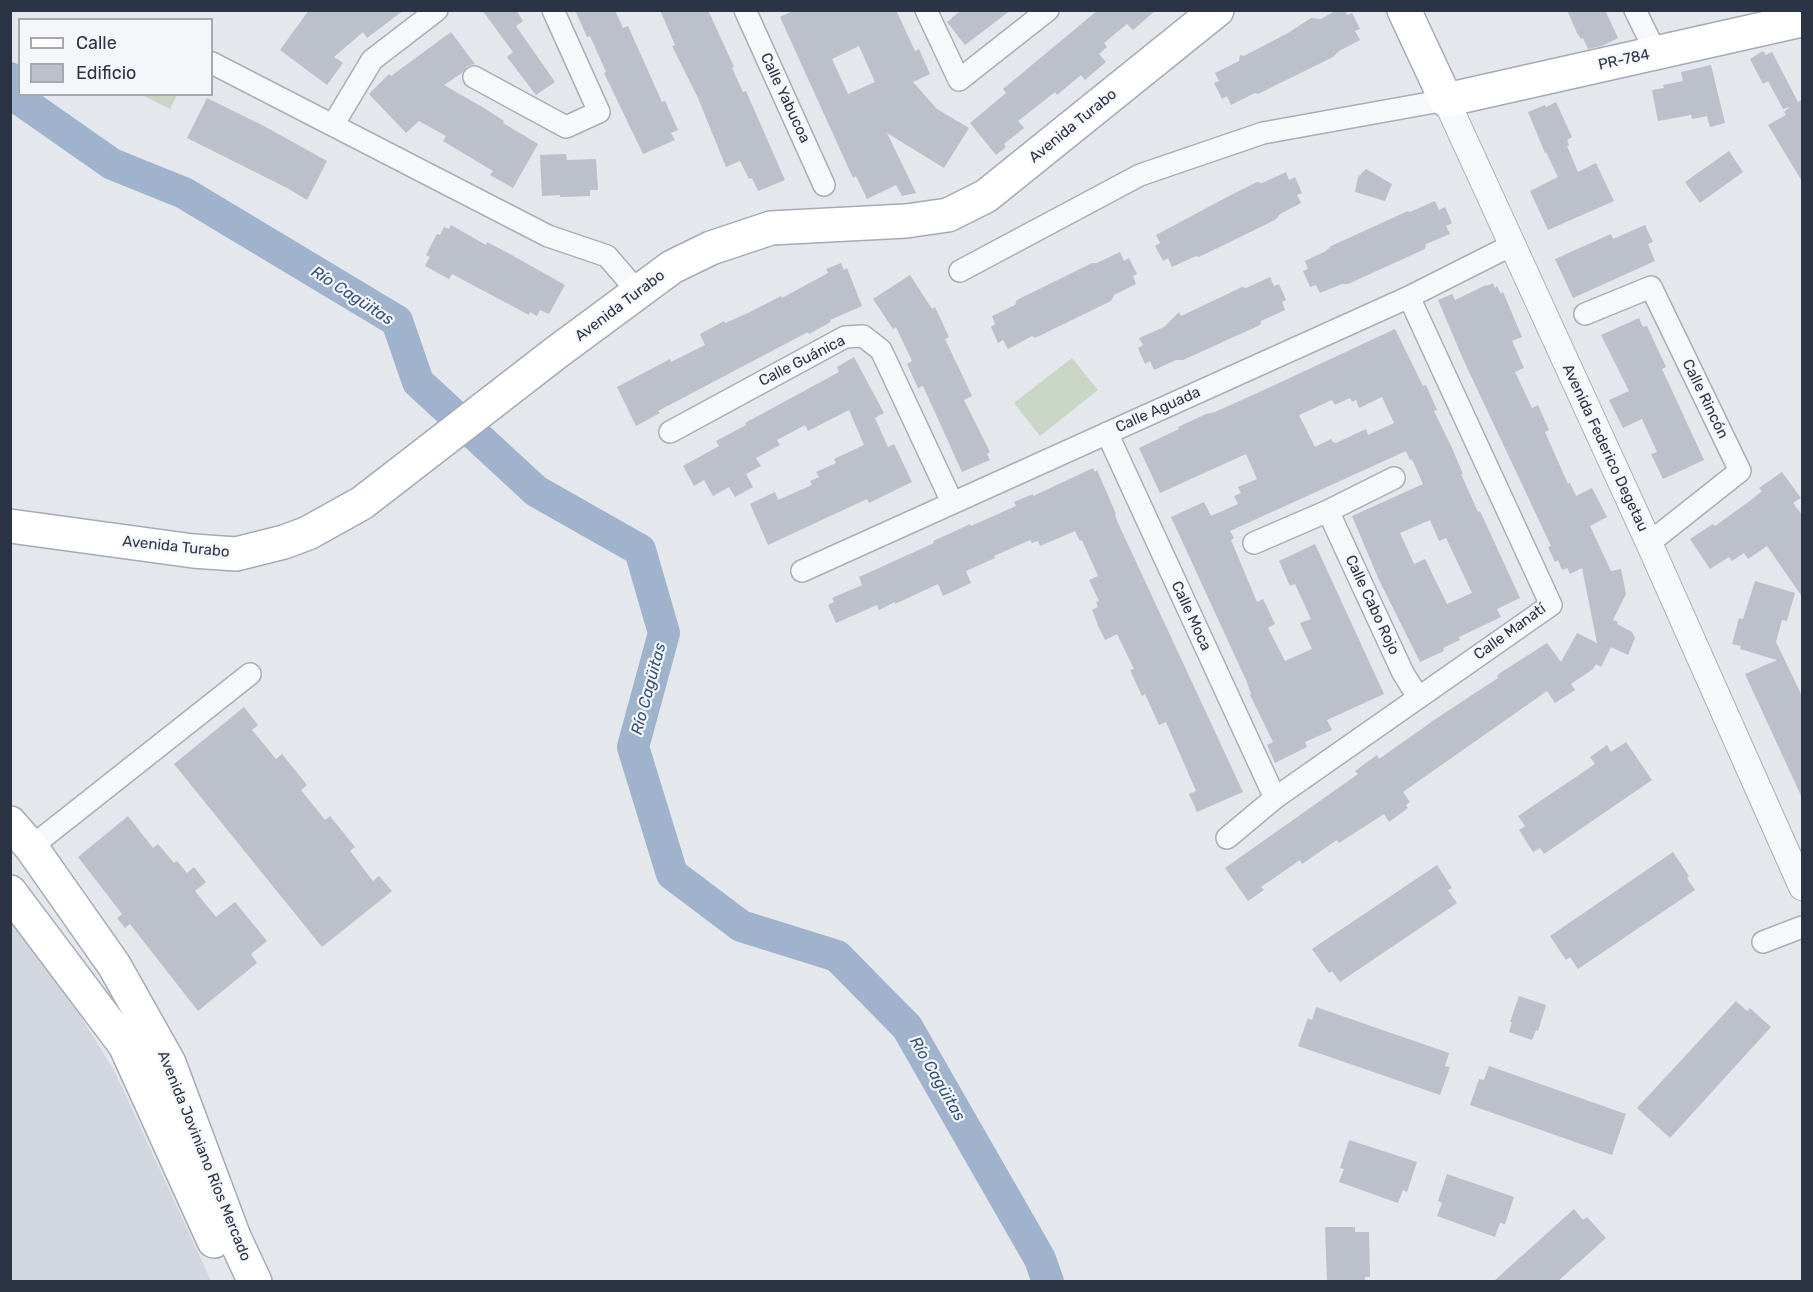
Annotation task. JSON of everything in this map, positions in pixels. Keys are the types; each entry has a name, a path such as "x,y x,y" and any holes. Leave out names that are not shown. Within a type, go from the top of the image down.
{"main road":[{"name":"Avenida Turabo","path":"10,526 193,551 236,554 285,542 308,533 362,503 557,352 672,267 711,248 771,228 906,221 948,215 986,196 1217,10"},
{"name":"Avenida Federico Degetau","path":"1404,10 1446,100"},
{"name":"PR-784","path":"1446,100 1803,20"},
{"name":"Avenida Joviniano Ríos Mercado","path":"10,822 31,847 114,965 169,1063 234,1237 255,1281"},
{"name":"Avenida Joviniano Ríos Mercado","path":"10,892 125,1045 232,1281"}],"street":[{"path":"333,125 372,60 437,10"},
{"path":"474,77 566,127 599,112 553,10"},
{"name":"Calle Yabucoa","path":"745,10 825,185"},
{"path":"926,10 959,80 1048,10"},
{"path":"1635,10 1656,52"},
{"path":"213,64 548,236 607,256 638,292"},
{"path":"960,271 1140,175 1263,133 1446,100"},
{"name":"Avenida Federico Degetau","path":"1446,100 1649,543 1803,887"},
{"name":"Calle Aguada","path":"802,571 1409,297 1512,245"},
{"name":"Calle Rincón","path":"1585,314 1651,287 1740,471 1649,543"},
{"name":"Calle Manatí","path":"1227,838 1275,798 1551,605 1409,297"},
{"name":"Calle Guánica","path":"670,432 845,336 863,336 881,350 952,502"},
{"name":"Calle Moca","path":"1107,433 1275,798"},
{"path":"1254,543 1328,511 1394,478"},
{"name":"Calle Cabo Rojo","path":"1328,511 1403,673 1418,697"},
{"path":"31,847 250,674"},
{"path":"1763,942 1803,927"}],"shaded area":[{"path":"10,922 51,968 115,1072 211,1281 11,1281"}],"green space":[{"path":"144,96 176,96 170,109"},
{"path":"1072,358 1098,390 1040,436 1014,403"}],"building":[{"path":"309,10 404,10 367,38 363,32 334,57 343,63 327,85 280,50"},
{"path":"482,10 516,10 523,21 516,26 555,82 536,95 507,57 513,52"},
{"path":"575,10 615,10 623,28 628,26 662,102 665,101 678,130 671,133 675,140 643,154 604,73 606,72 590,36 587,37"},
{"path":"660,10 708,10 734,67 732,68 743,92 746,91 785,180 758,191 740,161 726,167 698,98 672,46 675,45"},
{"path":"794,10 896,10 915,51 919,49 930,74 913,82 937,109 969,128 944,168 887,133 916,193 902,196 896,185 867,199 856,176 853,178 780,17","holes":["859,46 875,82 848,94 832,59"]},
{"path":"961,10 1011,10 965,45 947,22"},
{"path":"1098,10 1156,10 1133,30 1127,24 1104,43 1107,47 1099,54 1106,62 1085,80 1081,75 1057,95 1055,92 1018,121 1024,128 1004,144 1006,147 996,155 970,123 1006,93 1003,89"},
{"path":"1337,10 1345,10 1347,15 1352,13 1360,29 1355,31 1360,40 1339,51 1333,57 1258,94 1255,93 1231,105 1227,96 1222,99 1214,83 1219,81 1215,73 1239,61 1240,55 1244,56 1311,18 1321,19"},
{"path":"1567,10 1605,10 1618,38 1602,46 1588,49 1583,38 1581,39 1577,33"},
{"path":"451,32 475,64 467,66 462,73 444,85 538,144 513,188 490,175 493,171 443,141 446,136 419,121 406,133 369,94 389,74 391,76"},
{"path":"1763,51 1766,55 1772,52 1798,102 1803,99 1803,183 1768,125 1786,115 1784,112 1790,107 1783,109 1768,81 1763,84 1750,59"},
{"path":"1711,65 1725,123 1710,127 1707,116 1692,119 1691,115 1658,121 1652,90 1683,81 1681,72"},
{"path":"207,98 327,161 307,200 187,138"},
{"path":"1556,102 1572,137 1567,140 1569,145 1567,146 1578,172 1596,163 1614,201 1548,230 1530,191 1558,177 1528,112"},
{"path":"1729,151 1743,172 1700,203 1685,182"},
{"path":"566,154 567,160 596,159 598,190 590,190 590,196 542,196 540,155"},
{"path":"1366,169 1392,184 1385,201 1355,192 1358,177"},
{"path":"1286,172 1289,180 1295,177 1302,193 1297,195 1301,203 1280,214 1275,220 1199,257 1196,256 1172,267 1168,258 1163,261 1155,246 1160,243 1156,235 1257,182 1262,183"},
{"path":"1435,201 1439,210 1445,207 1452,223 1446,226 1450,234 1426,244 1425,249 1348,284 1342,284 1320,293 1316,285 1310,287 1303,271 1308,269 1305,261 1326,251 1331,246"},
{"path":"451,225 565,285 549,314 540,310 537,316 530,312 529,315 452,274 449,279 425,266 430,257 426,255 437,234 440,235 444,227 449,229"},
{"path":"1645,225 1653,242 1648,244 1655,261 1573,298 1555,259 1611,234 1613,239"},
{"path":"1120,252 1124,261 1129,258 1137,274 1133,276 1136,284 1114,295 1111,301 1035,338 1032,336 1008,349 1003,340 998,343 991,327 995,324 992,316 1015,305 1017,300 1092,263 1097,263"},
{"path":"841,263 844,270 847,268 862,306 830,320 831,322 809,334 808,332 658,411 660,413 636,426 617,387 670,359 671,362 705,345 700,334 724,321 725,323 748,313 781,296 782,298 828,273 826,269"},
{"path":"910,275 932,309 935,307 949,337 945,339 972,396 964,400 990,452 987,454 990,460 962,472 923,386 918,388 907,364 912,361 896,327 893,329 873,299"},
{"path":"1270,277 1274,286 1279,284 1286,300 1282,302 1285,310 1261,321 1260,325 1183,360 1176,360 1154,370 1150,361 1145,364 1138,348 1143,345 1139,338 1164,327 1179,312 1181,316 1242,287 1246,288"},
{"path":"1493,283 1501,294 1503,292 1522,337 1512,341 1524,368 1515,372 1532,408 1538,405 1549,430 1545,432 1568,484 1570,483 1576,496 1592,488 1607,517 1590,526 1611,571 1621,569 1626,594 1613,620 1632,632 1635,638 1628,655 1611,647 1601,667 1596,664 1593,669 1571,684 1575,690 1555,703 1547,691 1403,792 1410,802 1406,805 1408,808 1389,822 1384,814 1339,843 1337,840 1302,864 1300,860 1261,887 1264,890 1248,901 1225,868 1358,774 1355,771 1377,755 1379,759 1498,678 1500,673 1547,643 1561,662 1577,633 1597,643 1582,568 1570,574 1567,568 1562,570 1558,560 1555,562 1548,547 1551,546 1463,359 1438,300 1452,294 1455,300"},
{"path":"1639,318 1643,327 1647,326 1666,367 1662,369 1704,460 1663,479 1651,454 1657,452 1642,419 1623,428 1609,400 1629,391 1601,335"},
{"path":"1395,329 1423,386 1426,385 1437,410 1434,411 1463,474 1461,474 1520,598 1497,609 1501,617 1459,637 1460,640 1443,648 1444,651 1420,662 1379,580 1352,516 1423,484 1406,451 1230,531 1234,538 1231,540 1257,602 1263,599 1275,624 1268,628 1285,661 1312,649 1300,623 1311,619 1295,584 1290,586 1279,561 1315,544 1384,694 1327,720 1332,730 1305,742 1307,747 1275,763 1267,745 1273,742 1171,517 1204,502 1211,516 1238,504 1234,496 1241,493 1238,487 1257,479 1246,454 1160,493 1139,448 1179,429 1178,427","holes":["1382,397 1394,423 1368,435 1366,429 1336,443 1331,439 1315,447 1299,415 1332,400 1335,405 1350,398 1352,402 1356,400 1359,408","1430,520 1439,541 1446,538 1472,593 1447,604 1425,559 1414,564 1400,533"]},
{"path":"854,357 884,413 875,418 888,447 894,444 912,482 869,503 867,499 768,545 750,504 775,492 778,500 812,485 810,481 819,477 816,472 836,463 834,459 864,445 849,410 808,431 805,425 777,440 780,445 756,458 761,466 746,474 753,487 735,497 729,487 713,496 704,480 694,486 683,466 719,446 716,441 746,425 745,423 839,372 837,367"},
{"path":"1093,468 1095,472 1097,470 1118,523 1243,792 1197,812 1189,794 1196,791 1166,722 1159,725 1145,694 1142,696 1130,670 1134,669 1117,634 1105,640 1099,628 1092,610 1098,607 1096,602 1099,601 1089,580 1098,576 1082,540 1080,541 1075,531 1040,546 1038,541 1032,543 1030,540 994,556 995,558 966,571 971,583 943,596 938,584 895,604 895,602 879,610 877,605 836,623 828,605 834,602 832,598 862,585 859,577 970,524 971,526 1016,506 1014,502 1033,494 1033,496"},
{"path":"1782,472 1801,498 1793,503 1803,516 1803,598 1767,546 1748,559 1744,553 1732,561 1729,557 1710,569 1690,539 1713,524 1715,526 1751,500 1762,491 1759,488"},
{"path":"1755,581 1795,593 1787,621 1782,620 1776,642 1803,698 1803,800 1745,674 1777,660 1740,649 1741,646 1732,644 1739,618 1743,619"},
{"path":"244,707 258,725 252,730 276,759 282,754 307,785 301,790 325,820 330,816 355,847 350,851 373,881 379,876 392,891 322,947 174,764"},
{"path":"1626,742 1652,780 1544,854 1540,848 1533,852 1519,830 1525,826 1518,816 1595,764 1590,757 1607,745 1611,752"},
{"path":"128,816 153,848 158,844 174,863 177,861 187,873 194,867 206,882 195,891 216,917 235,902 267,941 251,954 257,963 198,1011 130,924 125,928 117,918 122,914 78,857"},
{"path":"1673,852 1689,876 1687,878 1695,890 1578,969 1570,957 1566,960 1550,936"},
{"path":"1437,865 1452,888 1448,890 1457,903 1340,982 1332,971 1329,973 1312,949"},
{"path":"1519,996 1546,1005 1538,1031 1536,1030 1532,1040 1509,1032"},
{"path":"1736,1001 1747,1011 1750,1008 1771,1027 1670,1138 1637,1108"},
{"path":"1316,1007 1449,1053 1445,1066 1450,1067 1440,1095 1298,1046 1308,1018 1312,1020"},
{"path":"1489,1066 1626,1114 1612,1155 1470,1105 1479,1079 1484,1080"},
{"path":"1349,1140 1417,1162 1407,1192 1403,1190 1398,1203 1339,1182 1344,1169 1340,1168"},
{"path":"1447,1174 1514,1197 1505,1224 1500,1223 1495,1237 1437,1216 1442,1203 1438,1201"},
{"path":"1574,1209 1583,1220 1587,1217 1606,1238 1558,1281 1494,1281"},
{"path":"1325,1227 1355,1227 1355,1232 1369,1232 1370,1277 1365,1277 1365,1281 1327,1281"}],"waterway":[{"name":"Río Cagüitas","path":"10,78 19,99 112,164 184,193 397,321 418,382 536,491 640,550 664,633 633,747 672,874 741,926 837,956 907,1027 1040,1259 1048,1282"}]}
